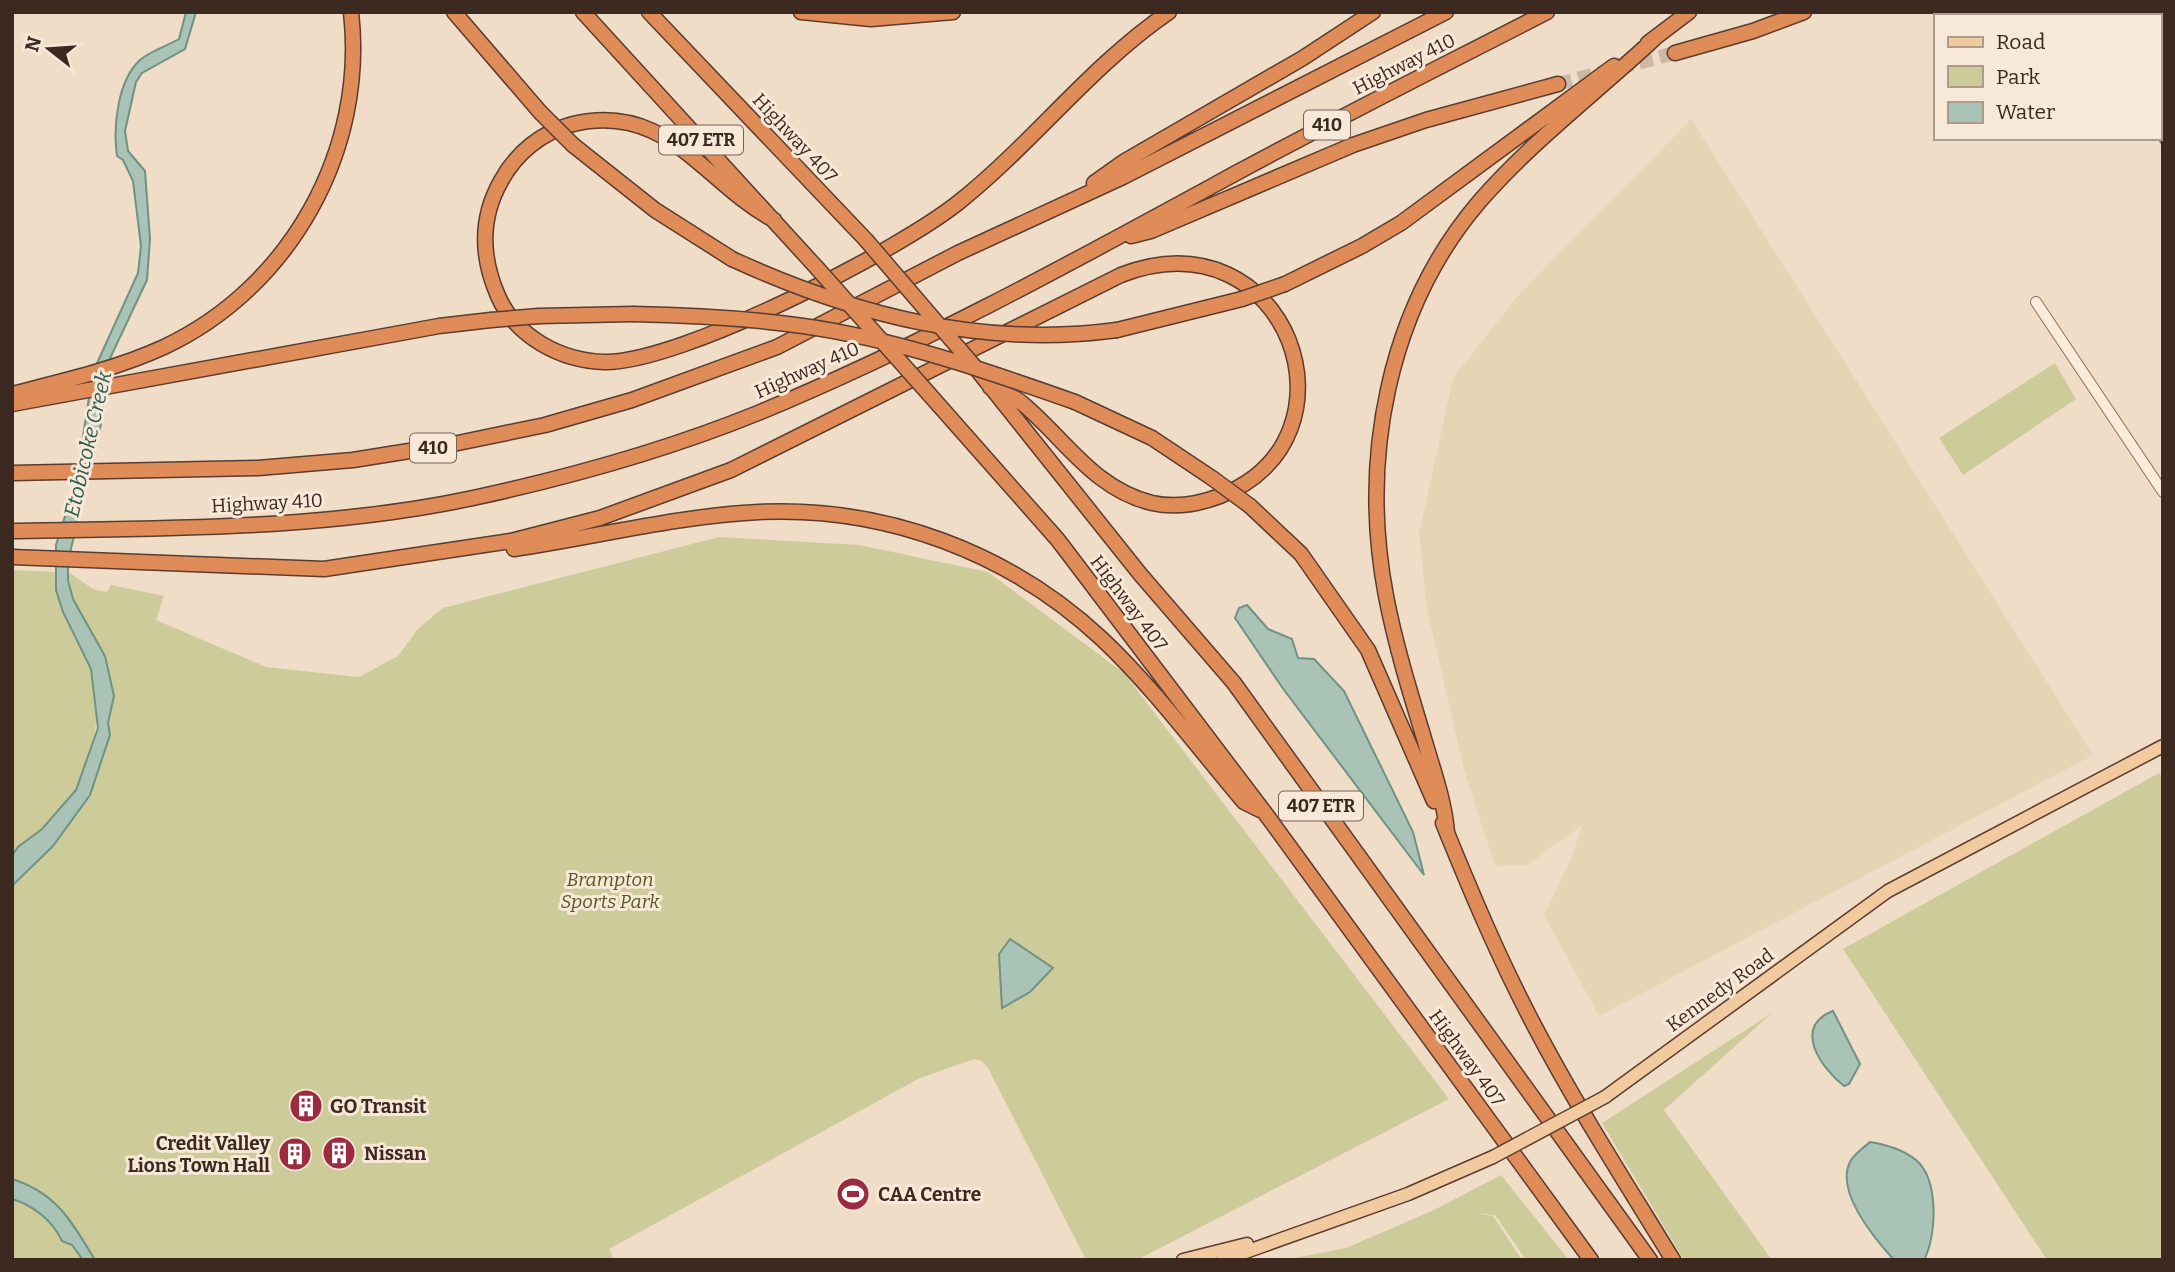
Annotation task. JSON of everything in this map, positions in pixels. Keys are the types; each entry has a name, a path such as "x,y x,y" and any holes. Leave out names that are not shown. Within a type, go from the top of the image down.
{"highway":[{"path":"12,394 69,380 137,358 198,328 236,300 266,271 304,222 330,170 343,131 352,84 351,12"},
{"path":"454,12 540,112 573,145 655,210 732,259 820,297 931,326 1048,335 1117,330 1242,299 1285,284 1362,246 1401,223 1689,12"},
{"name":"Highway 407","path":"583,12 774,220 1058,541 1265,813 1591,1260"},
{"name":"Highway 407","path":"649,12 866,240 974,366 1140,574 1234,683 1650,1260"},
{"path":"801,12 871,19 953,12"},
{"path":"774,220 747,206 684,148 663,136 632,123 590,120 565,126 537,140 509,168 488,212 485,256 503,306 526,333 554,351 607,362 659,352 772,307 929,223 996,171 1098,68 1169,12"},
{"path":"1076,196 1125,161 1303,58 1373,12"},
{"name":"Highway 410","path":"12,473 258,468 353,460 453,444 545,425 701,378 777,347 958,253 1076,196 1123,177 1446,12"},
{"name":"Highway 410","path":"12,531 265,524 369,515 472,498 573,474 669,445 754,414 837,379 1110,242 1547,12"},
{"path":"1675,53 1804,12"},
{"path":"1447,832 1445,808 1401,658 1380,559 1375,515 1376,460 1391,376 1424,288 1466,218 1515,164 1654,39"},
{"path":"1110,242 1151,231 1378,137 1426,120 1558,84"},
{"path":"12,557 324,569 511,541 600,518 666,496 805,435 1084,293 1121,275 1153,264 1169,262 1202,265 1234,277 1262,297 1284,328 1297,363 1298,379 1294,412 1286,435 1264,467 1233,491 1209,500 1170,505 1137,498 1104,481 1067,450 1022,402 990,387"},
{"path":"12,404 439,326 539,316 633,314 741,319 805,326 871,339 940,357 1075,402 1152,438 1250,506 1301,554 1368,650 1505,968 1573,1095 1673,1260"},
{"path":"377,563 401,565 759,512 826,513 906,529 951,544 1001,566 1067,610 1126,663 1244,803 1265,813"}],"main road":[{"name":"Kennedy Road","path":"1223,1260 1408,1194 1493,1157 1605,1097 1888,891 2163,746"},
{"name":"Kennedy Road","path":"1183,1260 1285,1236"}],"street":[{"path":"2036,302 2163,492"}],"shaded area":[{"path":"1691,119 2093,755 1599,1016 1544,915 1572,857 1582,825 1527,865 1495,866 1464,770 1427,609 1419,534 1453,378 1516,298"}],"green space":[{"path":"2055,363 2076,399 1963,475 1939,438"},
{"name":"Brampton Sports Park","path":"719,537 859,545 988,572 1124,673 1449,1099 1137,1260 1086,1260 988,1068 982,1061 974,1059 920,1078 609,1249 614,1260 95,1260 62,1210 41,1192 12,1179 12,886 53,846 110,735 108,723 114,696 105,656 73,599 68,572 93,589 107,592 111,585 164,596 156,620 266,667 359,677 398,656 418,629 443,608"},
{"path":"12,570 56,572 63,610 90,667 97,713 88,763 75,791 47,823 12,856"},
{"path":"2159,773 2163,778 2163,1260 2047,1260 1843,949"},
{"path":"1772,1013 1664,1110 1772,1260 1684,1260 1602,1123"},
{"path":"1501,1175 1569,1260 1526,1260 1495,1215 1475,1213 1493,1216 1522,1260 1284,1260 1346,1248 1434,1210"},
{"path":"12,1199 42,1215 62,1241 72,1245 83,1260 12,1260"}],"water":[{"name":"Etobicoke Creek","path":"186,12 196,12 185,49 142,73 136,82 125,131 128,151 145,171 150,239 147,280 104,371 101,424 68,561 68,580 73,599 105,656 114,696 108,723 110,735 90,795 53,846 12,886 12,856 18,847 42,829 76,790 98,728 91,669 63,612 56,590 56,545 76,481 93,372 138,273 141,246 133,181 123,160 117,156 118,105 126,80 140,60 179,39"},
{"path":"2163,48 2163,146 2159,140"},
{"path":"1247,605 1268,629 1292,639 1298,658 1314,659 1344,691 1413,832 1424,875 1284,690 1235,618 1239,608"},
{"path":"1010,939 1053,968 1030,992 1002,1008 999,954"},
{"path":"1833,1011 1860,1064 1849,1084 1844,1086 1820,1059 1812,1037 1814,1027 1821,1018"},
{"path":"1870,1142 1911,1156 1929,1180 1934,1208 1931,1237 1924,1260 1894,1260 1868,1228 1852,1201 1847,1174 1850,1162"},
{"path":"12,1179 41,1192 62,1210 95,1260 83,1260 72,1245 62,1241 42,1215 12,1199"}],"tunnel":[{"path":"1558,84 1675,53"}],"place":[{"name":"GO Transit","path":"306,1106"},
{"name":"Nissan","path":"339,1153"},
{"name":"Credit Valley Lions Town Hall","path":"295,1154"},
{"name":"CAA Centre","path":"853,1194"}]}
